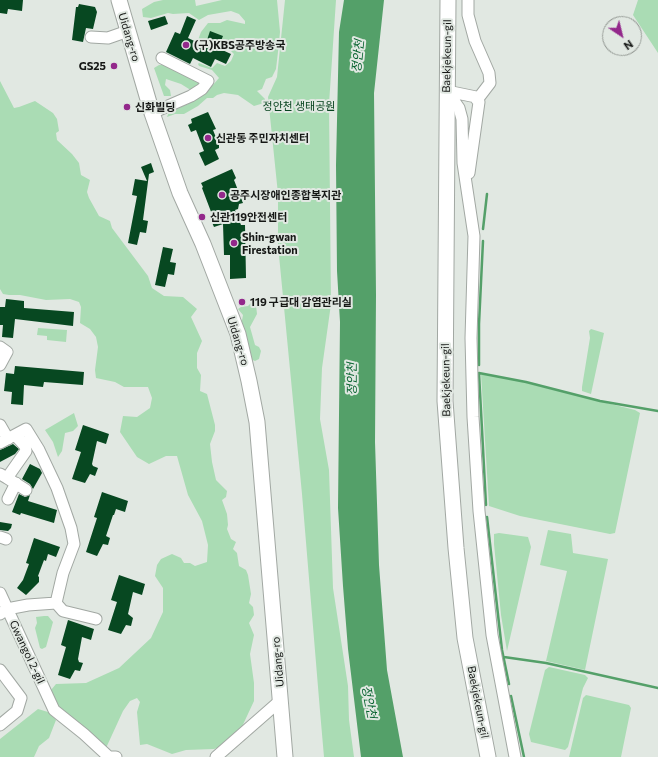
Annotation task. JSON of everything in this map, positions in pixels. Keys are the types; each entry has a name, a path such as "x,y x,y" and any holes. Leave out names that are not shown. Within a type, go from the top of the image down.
{"main road":[{"name":"Uidang-ro","path":"119,0 152,113 180,193 203,244 238,334 249,381 257,422 286,757"},
{"name":"Baekjekeun-gil","path":"448,0 445,401 449,460 466,638 488,757"}],"street":[{"path":"468,0 468,15 474,41 489,73 490,83 478,100 477,123 469,167 469,191"},
{"path":"91,37 108,38 128,31"},
{"path":"152,113 191,96 202,89 208,80 162,58"},
{"path":"447,91 476,97 478,100"},
{"path":"447,91 458,108 462,119 463,163 469,191 474,236 471,346 473,417 479,511 492,635 515,757"},
{"path":"0,347 7,352 0,365"},
{"path":"0,425 7,439 25,446 26,451 8,478 8,499"},
{"path":"7,439 26,429 39,450 57,488 71,528 74,544 63,573 56,603"},
{"path":"8,478 26,490"},
{"name":"Gwangol 2-gil","path":"0,593 4,612 54,710 84,734 109,757 116,757"},
{"path":"4,612 28,605 56,603"},
{"path":"56,603 63,611 96,619"},
{"path":"0,670 21,698 17,712 0,725"},
{"name":"Uidang-ro","path":"216,757 281,700"}],"green space":[{"path":"163,0 195,0 196,6 222,0 277,0 280,32 276,69 272,77 266,79 262,89 257,91 265,99 264,103 254,106 238,95 224,93 213,98 207,98 198,106 184,114 175,114 167,117 169,112 188,104 212,86 219,78 212,70 199,66 199,63 212,68 217,63 225,66 231,61 234,54 228,48 217,49 198,40 201,32 208,23 220,23 227,20 245,24 245,21 239,14 231,11 208,15 199,20 189,13 168,13 151,18 143,17 142,9 154,2"},
{"name":"정안천 생태공원","path":"285,0 336,0 329,104 331,304 322,368 320,419 329,470 333,588 348,686 349,720 354,757 324,757 302,494 278,245 278,194 268,97 277,77"},
{"path":"638,0 658,0 658,53 642,29 642,16 633,15"},
{"path":"159,65 165,65 201,83 197,90 189,89 181,84 166,79 165,85 170,90 171,96 164,96 154,68"},
{"path":"0,81 14,108 35,101 53,113 57,119 59,131 56,133 57,140 79,163 81,175 90,180 87,192 99,216 110,221 112,228 148,276 152,288 164,296 183,297 197,309 191,317 202,341 197,353 197,368 201,375 200,391 207,394 215,425 215,431 210,444 212,462 216,480 227,491 226,497 222,500 227,514 227,529 231,539 236,542 233,549 237,553 239,566 246,570 248,575 251,594 249,603 253,607 254,615 249,623 254,635 250,654 254,683 254,701 240,731 222,746 214,749 186,750 172,754 147,744 140,745 137,712 140,702 137,698 130,701 123,711 106,748 55,706 51,690 56,684 86,683 119,668 151,638 163,612 163,588 155,576 157,565 161,559 172,554 181,558 184,563 190,563 195,566 207,562 208,545 202,521 188,495 177,456 166,456 149,464 137,457 120,432 123,416 137,417 150,408 152,398 148,387 124,387 115,382 96,378 95,370 98,347 96,337 90,329 80,323 81,307 79,302 70,299 46,300 20,295 9,295 3,294 0,289"},
{"path":"252,302 256,305 257,314 250,327 255,345 259,347 261,351 259,359 255,361 248,358 249,347 241,326 243,315 238,309 248,306"},
{"path":"38,328 67,330 66,342 47,340 47,336 37,335"},
{"path":"591,329 604,333 591,394 582,391 582,387 590,338 589,331"},
{"path":"481,374 511,379 635,410 640,413 615,533 610,534 520,516 489,506"},
{"path":"74,413 78,426 73,431 65,433 62,451 58,457 53,442 45,430"},
{"path":"548,530 571,534 573,553 608,559 585,670 546,661 567,571 540,565"},
{"path":"499,533 528,537 531,547 507,651 501,615 494,544 494,534"},
{"path":"48,616 53,622 46,647 42,649 40,648 35,628 37,623 36,617"},
{"path":"549,667 585,675 588,678 583,688 568,747 565,750 531,742 529,734 545,670"},
{"path":"586,695 629,705 631,708 621,757 569,757 583,698"},
{"path":"38,709 48,712 56,720 49,738 39,746 34,757 0,757 0,739"}],"water":[{"name":"정안천","path":"344,0 384,0 374,93 376,295 375,442 379,565 387,670 403,757 361,757 348,649 343,586 338,508 340,322 337,271 336,165 339,32"}],"building":[{"path":"0,0 23,0 22,11 8,9 7,14 0,13"},
{"path":"79,4 95,7 97,12 93,29 86,28 83,42 72,40 76,7 78,7"},
{"path":"165,16 168,24 151,30 148,21"},
{"name":"(구)KBS공주방송국","path":"187,16 196,20 188,38 205,46 210,31 223,36 218,48 231,54 226,64 215,59 211,67 193,58 190,64 166,52 175,32 180,34"},
{"name":"신관동 주민자치센터","path":"208,112 216,129 213,130 219,148 215,150 219,159 205,166 199,153 204,151 196,130 191,132 188,125 192,123 191,119"},
{"path":"151,163 154,172 149,174 143,220 148,221 146,233 140,232 137,245 128,243 137,196 132,195 135,179 147,181 141,167"},
{"path":"232,169 236,178 234,180 243,203 239,204 238,209 235,210 241,225 245,225 246,278 230,279 230,255 224,255 223,224 214,227 210,218 213,217 201,183"},
{"path":"163,247 173,249 170,262 176,263 174,275 168,274 165,287 155,285"},
{"path":"6,299 24,301 24,308 74,312 73,326 15,319 13,338 2,337 3,325 0,325 0,307 5,307"},
{"path":"15,366 84,372 83,385 44,382 43,387 24,385 23,405 11,404 12,392 4,391 6,373 14,374"},
{"path":"83,425 109,434 106,444 97,441 92,464 98,468 95,476 90,474 85,483 72,479 81,452 75,450"},
{"path":"13,444 19,449 15,454 0,462 0,450"},
{"path":"30,464 40,469 42,473 33,489 30,484 22,479"},
{"path":"102,492 128,501 125,512 116,509 106,536 110,538 108,545 103,544 97,556 86,552 97,518 94,517"},
{"path":"19,494 25,497 30,495 28,501 57,510 54,523 21,513 20,515 12,512"},
{"path":"0,522 12,524 11,528 8,531 0,530"},
{"path":"34,538 60,547 56,557 48,554 38,576 39,582 26,595 17,588 23,580 29,564 26,563"},
{"path":"119,575 145,584 142,595 133,592 128,614 133,618 131,626 126,625 121,634 108,630 117,602 111,600"},
{"path":"68,620 94,629 91,640 82,637 78,659 79,662 83,663 80,671 75,670 70,679 58,675 66,647 61,645"}],"waterway":[{"path":"483,229 487,194"},
{"path":"479,365 479,324 483,241"},
{"path":"486,505 479,373 526,382 600,401 658,411"},
{"path":"487,517 502,650 509,684"},
{"path":"504,657 546,663 658,688"},
{"path":"511,696 524,757"}],"place":[{"name":"(구)KBS공주방송국","path":"186,45"},
{"name":"GS25","path":"114,66"},
{"name":"신화빌딩","path":"127,107"},
{"name":"신관동 주민자치센터","path":"208,138"},
{"name":"공주시장애인종합복지관","path":"222,195"},
{"name":"신관119안전센터","path":"202,217"},
{"name":"Shin-gwan Firestation","path":"234,243"},
{"name":"119 구급대 감염관리실","path":"242,302"}]}
